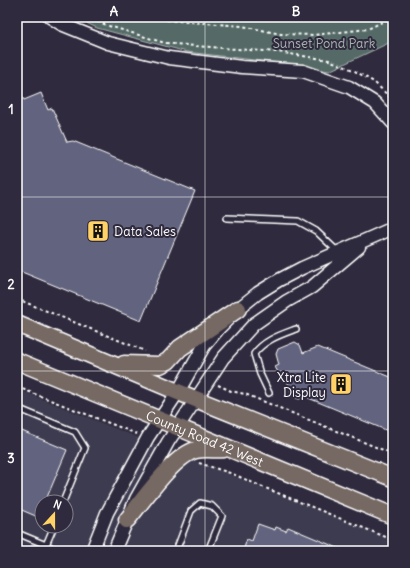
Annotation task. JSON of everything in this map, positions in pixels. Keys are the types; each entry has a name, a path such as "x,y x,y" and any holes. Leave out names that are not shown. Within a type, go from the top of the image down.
{"highway":[{"path":"111,364 160,365 168,361 180,348 238,309"},
{"path":"17,324 178,392 393,478"},
{"name":"County Road 42 West","path":"17,361 393,516"},
{"path":"127,520 171,467 185,455 196,450 231,449"}],"street":[{"path":"50,17 61,24 108,43 169,58 242,67 303,71 349,87 374,103 393,123"},
{"path":"92,551 107,513 148,438 178,392 204,346 220,327 238,309 258,293 279,280 302,268 393,228"},
{"path":"114,551 136,499 178,427 223,358 254,324 285,302 312,287 369,238"}],"lane":[{"path":"227,218 298,222 316,231 338,252"},
{"path":"269,393 260,374 254,354 257,349 273,338 296,329"},
{"path":"17,408 75,432 85,448 66,494"},
{"path":"176,551 191,511 200,503 212,506 222,516 208,551"},
{"path":"17,533 59,551"},
{"path":"46,546 51,534"}],"path":[{"path":"86,17 109,26 165,42 196,46 277,52 329,60 353,70 374,82 393,100"},
{"path":"155,17 166,20 242,26 281,34 314,35 368,29 392,17"},
{"path":"17,298 148,352"},
{"path":"17,387 130,433"},
{"path":"228,389 245,394 393,454"},
{"path":"195,462 233,474 393,540"}],"shaded area":[{"path":"17,389 393,540 393,551 17,551"}],"green space":[{"name":"Sunset Pond Park","path":"74,17 393,17 393,41 329,71 279,63 187,52 97,28"}],"building":[{"name":"Data Sales","path":"17,89 24,100 41,93 48,110 52,108 67,142 73,141 195,191 141,321 17,270"},
{"name":"Xtra Lite Display","path":"295,342 300,345 303,353 318,347 393,378 393,433 306,397 299,399 293,397 290,390 292,389 283,376 281,377 275,367 279,365 276,354 278,349"},
{"path":"17,429 67,450 48,494 34,494 34,515 17,508"},
{"path":"258,524 275,530 276,527 286,531 288,527 345,551 243,551 247,539 252,541"}],"place":[{"name":"Data Sales","path":"98,231"},
{"name":"Xtra Lite Display","path":"341,384"}]}
